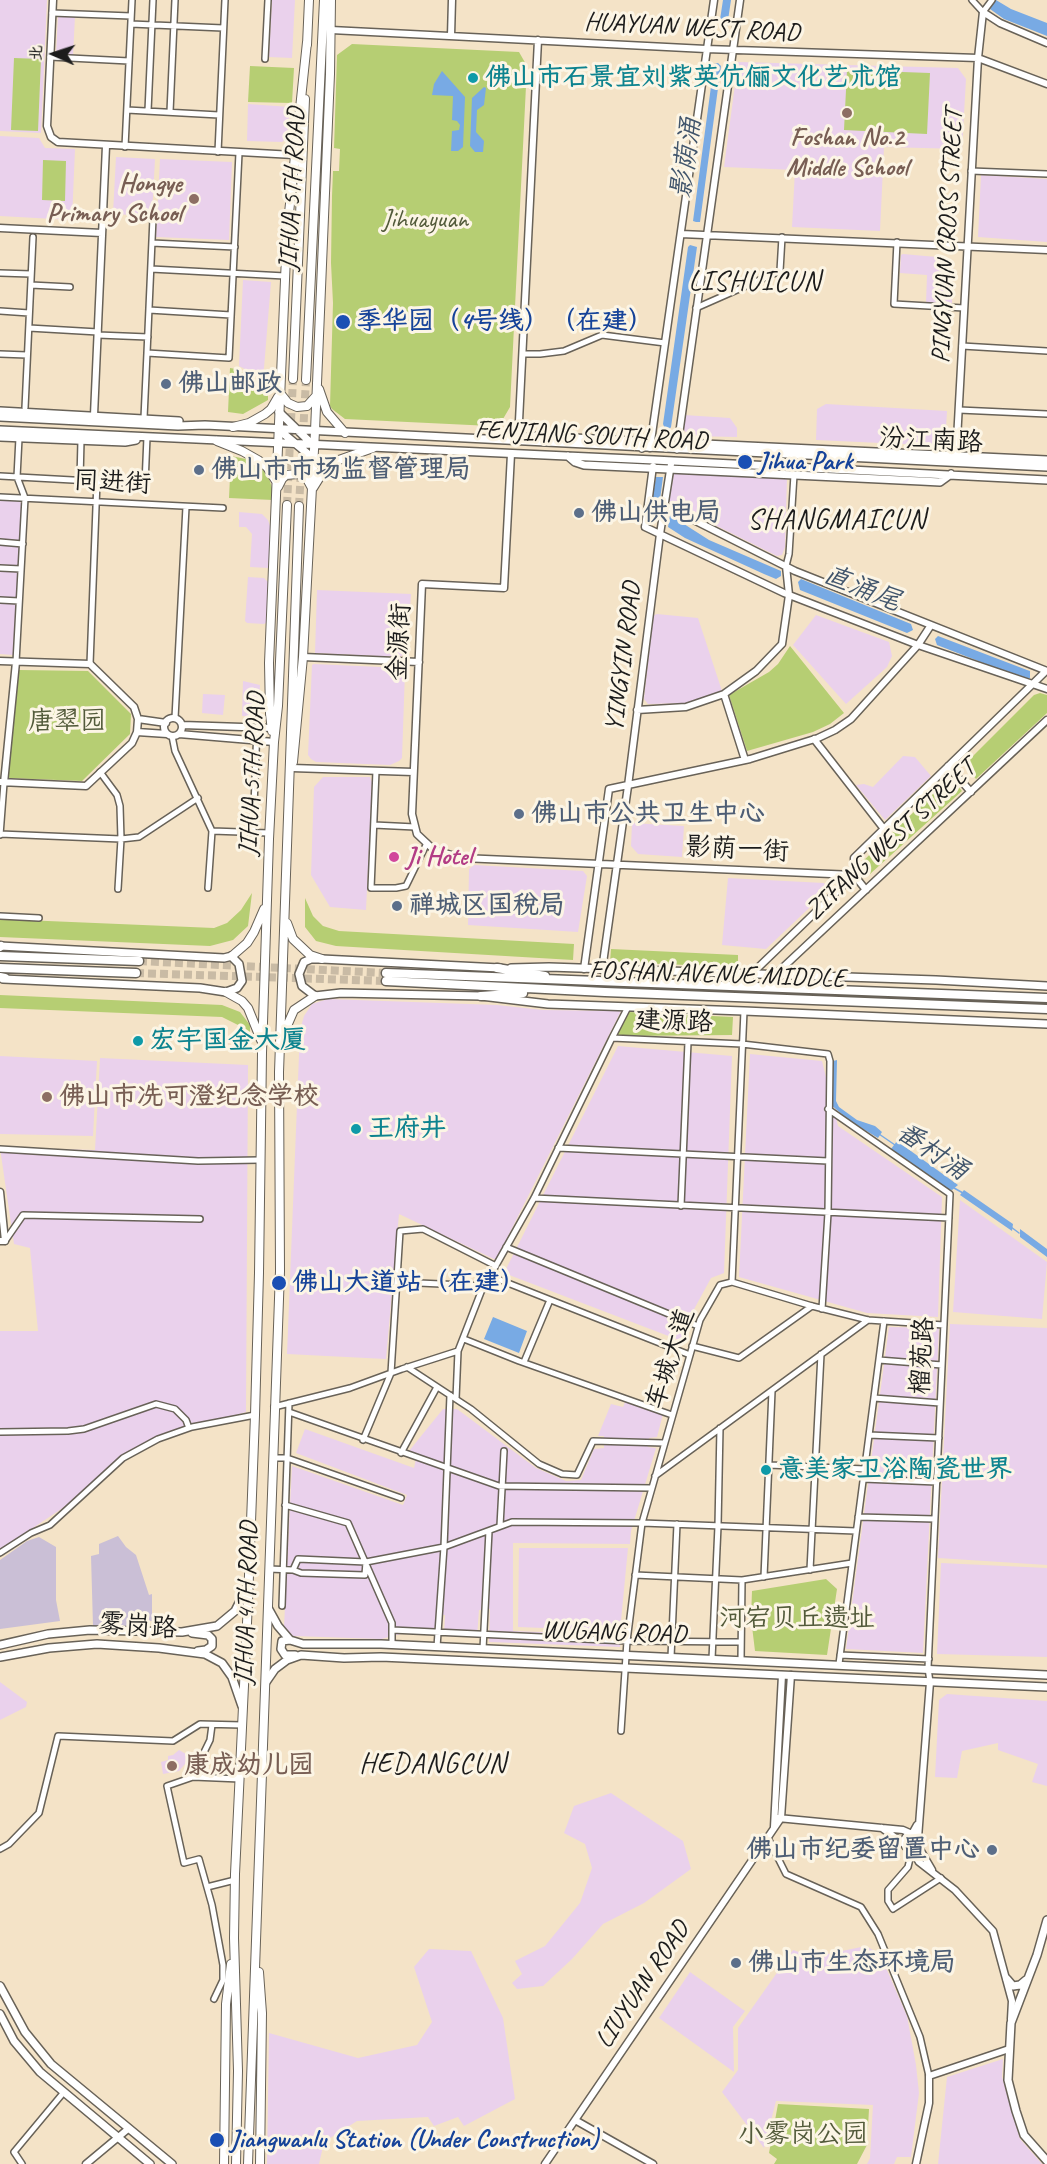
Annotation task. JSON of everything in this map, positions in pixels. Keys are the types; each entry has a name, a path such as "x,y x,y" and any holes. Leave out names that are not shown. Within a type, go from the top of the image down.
{"highway":[{"path":"0,956 139,962"},
{"path":"0,968 136,973"},
{"path":"497,968 566,986"},
{"name":"FOSHAN AVENUE MIDDLE","path":"386,977 1047,1009"},
{"path":"481,996 566,986"},
{"name":"FOSHAN AVENUE MIDDLE","path":"566,986 739,987 1046,998"}],"main road":[{"name":"JIHUA 5TH ROAD","path":"293,379 309,0"},
{"name":"JIHUA 5TH ROAD","path":"306,380 324,0"},
{"path":"288,790 297,730 303,657 314,459 332,30 331,0"},
{"path":"274,741 269,663 285,276 294,155 307,42"},
{"path":"317,384 327,412 345,433"},
{"path":"280,393 288,403 301,407 311,404 317,394"},
{"path":"232,427 249,423 265,414 271,409 280,393"},
{"path":"0,411 144,418 205,425 315,432"},
{"path":"279,412 314,446"},
{"path":"0,417 178,426 205,425"},
{"path":"278,429 314,459"},
{"path":"0,430 147,438"},
{"name":"汾江南路","path":"315,432 649,448 795,452 1047,467"},
{"path":"0,437 125,442 147,438"},
{"name":"FENJIANG SOUTH ROAD","path":"147,438 794,466 1047,480"},
{"path":"217,441 258,460 267,467 276,482"},
{"path":"312,490 323,472 336,461 373,448"},
{"path":"568,456 580,464 940,482 951,474"},
{"path":"956,460 1047,460"},
{"path":"794,466 794,475"},
{"path":"921,481 922,472"},
{"path":"276,494 286,475 293,474 306,477 312,490"},
{"name":"JIHUA 5TH ROAD","path":"262,1044 269,834 278,706 287,505"},
{"name":"JIHUA 5TH ROAD","path":"280,1043 299,506"},
{"path":"0,947 231,956 247,943 267,902"},
{"path":"285,915 293,939 310,955 322,959"},
{"path":"226,992 237,988 242,981 239,964 231,956"},
{"path":"315,996 302,986 298,974 304,963 310,959 322,959"},
{"name":"FOSHAN AVENUE MIDDLE","path":"322,959 497,968 602,969 1047,986"},
{"path":"2,978 200,988 226,992 242,1001 248,1008 262,1044"},
{"path":"280,1043 294,1010 315,996 341,993 481,996 548,1004 1047,1024"},
{"name":"JIHUA 4TH ROAD","path":"248,2164 280,1271 280,1043"},
{"name":"JIHUA 4TH ROAD","path":"236,2164 238,2071 234,1938 235,1880 255,1415 262,1044"},
{"name":"雾岗路","path":"0,1645 48,1634 90,1630 185,1631 217,1626 235,1611 249,1583"},
{"path":"268,1608 278,1626 290,1640"},
{"path":"185,1631 208,1635 212,1639 212,1646 206,1650 190,1652"},
{"path":"290,1640 282,1641 281,1649 285,1654 301,1655"},
{"name":"WUGANG ROAD","path":"290,1640 303,1644 392,1645 1047,1675"},
{"name":"雾岗路","path":"0,1657 49,1648 97,1644 205,1654 222,1663 232,1677 243,1708"},
{"name":"WUGANG ROAD","path":"266,1682 275,1669 287,1660 301,1655 393,1657 1047,1687"},
{"path":"1047,1920 1011,2023 1008,2080 1024,2135 1047,2160"},
{"path":"219,2164 224,2160 226,2004 234,1938"},
{"path":"256,1938 262,2013 260,2164"},
{"path":"1007,1979 1013,1986 1020,1985 1028,1979"},
{"path":"0,1986 25,2031 51,2064 171,2164"},
{"path":"0,2014 14,2041 40,2072 150,2164"}],"street":[{"path":"53,0 47,126 54,140 61,143 106,146 294,155"},
{"path":"125,147 132,0"},
{"path":"148,111 153,0"},
{"path":"170,112 175,0"},
{"path":"218,152 225,0"},
{"path":"265,59 268,0"},
{"path":"451,36 452,0"},
{"path":"649,448 683,234 714,0"},
{"path":"674,449 740,0"},
{"path":"972,0 983,12 1000,23 1047,43"},
{"path":"983,12 992,0"},
{"name":"PINGYUAN CROSS STREET","path":"956,460 978,58 983,12"},
{"path":"52,13 131,16"},
{"path":"131,24 223,28"},
{"name":"HUAYUAN WEST ROAD","path":"332,30 706,49 978,58 1047,84"},
{"path":"518,441 538,40"},
{"path":"50,57 129,61"},
{"path":"127,110 219,115"},
{"path":"94,415 106,146"},
{"path":"147,353 229,358 239,153"},
{"path":"972,171 1047,174"},
{"path":"144,418 153,218"},
{"path":"0,228 102,233"},
{"path":"683,234 1047,250"},
{"path":"25,408 33,237"},
{"path":"696,308 780,271 782,237"},
{"path":"152,243 235,247"},
{"path":"897,243 894,304 964,308"},
{"path":"151,269 285,276"},
{"path":"0,273 31,274"},
{"path":"31,285 70,287"},
{"path":"149,310 231,315"},
{"path":"0,311 29,313"},
{"path":"29,328 148,337"},
{"path":"524,354 564,351 603,334 665,343"},
{"path":"962,346 1047,351"},
{"path":"0,354 27,355"},
{"path":"959,410 1047,414"},
{"path":"19,438 17,477 25,498 23,544 16,662 2,783 0,835 121,839 139,837 198,798"},
{"path":"0,476 145,484 147,438"},
{"path":"80,480 81,440"},
{"name":"金源街","path":"415,827 412,814 413,772 422,584 504,588 511,454"},
{"path":"655,460 645,527 789,595 918,645 1047,689"},
{"name":"YINGYIN ROAD","path":"602,969 618,864 670,461"},
{"path":"638,710 686,708 724,694 756,671 782,644 789,595 786,566 789,554 794,475"},
{"path":"90,664 98,481"},
{"name":"同进街","path":"0,497 223,508"},
{"path":"664,505 786,566 1046,671"},
{"path":"186,507 175,718 182,725 272,728"},
{"path":"0,542 23,544"},
{"path":"0,568 21,569"},
{"path":"0,600 19,601"},
{"path":"584,969 609,789 745,760 814,739 835,730 851,719 918,645 931,625"},
{"path":"303,657 419,662"},
{"path":"0,661 90,664 134,707 138,719 137,732 132,743 86,786 2,783"},
{"name":"ZIFANG WEST STREET","path":"739,987 854,875 854,858 1046,671"},
{"path":"724,694 745,760"},
{"path":"175,718 166,723 165,729 173,735 175,751 213,831 208,888"},
{"path":"138,719 166,723"},
{"name":"ZIFANG WEST STREET","path":"761,988 1047,720"},
{"path":"173,735 182,725"},
{"path":"253,833 257,727"},
{"path":"137,732 274,741"},
{"path":"814,739 884,829"},
{"path":"948,766 971,792"},
{"path":"292,768 413,772"},
{"path":"374,825 415,827 417,834 427,843 406,885 396,888 371,888 376,771"},
{"path":"100,772 117,795 120,806 118,889"},
{"path":"213,831 269,834"},
{"name":"影荫一街","path":"427,843 434,850 462,858 854,875"},
{"path":"854,875 866,890"},
{"path":"0,916 39,918"},
{"path":"612,1038 628,1007"},
{"path":"744,1011 732,1282 867,1320 944,1325"},
{"name":"建源路","path":"458,1351 485,1286 534,1198 612,1038 742,1044 828,1054 830,1061 828,1213 822,1309"},
{"path":"681,1206 688,1042"},
{"name":"榴苑路","path":"828,1109 950,1194 928,1668 930,1682"},
{"path":"0,1149 198,1161 260,1160"},
{"path":"558,1149 828,1161"},
{"path":"0,1192 3,1241"},
{"path":"534,1198 949,1218"},
{"path":"3,1241 23,1215 200,1219"},
{"path":"363,1440 391,1373 400,1231 423,1229 496,1266"},
{"path":"506,1247 698,1326"},
{"path":"490,1276 690,1355"},
{"path":"397,1282 485,1286"},
{"name":"车城大道","path":"621,1731 627,1641 642,1523 698,1326 720,1285 732,1282"},
{"path":"524,1362 550,1300"},
{"path":"692,1346 740,1358 812,1306"},
{"path":"654,1477 867,1320"},
{"path":"839,1664 884,1321"},
{"path":"464,1339 672,1415"},
{"path":"274,1407 350,1388 458,1351 456,1399"},
{"path":"810,1570 821,1354"},
{"path":"879,1360 942,1365"},
{"path":"407,1367 471,1409 539,1464 562,1474 577,1475"},
{"path":"401,1453 437,1387"},
{"path":"764,1577 772,1391"},
{"path":"438,1647 450,1395"},
{"path":"874,1398 940,1403"},
{"path":"282,1606 289,1403"},
{"path":"0,1432 84,1429 156,1404 175,1409 186,1420 189,1428"},
{"path":"289,1412 363,1440 503,1486 651,1488"},
{"path":"0,1553 31,1533 50,1525 123,1458 158,1439 189,1428 255,1415"},
{"path":"712,1659 720,1428"},
{"path":"869,1435 939,1438"},
{"path":"575,1487 577,1475 593,1441 664,1443"},
{"path":"500,1526 504,1451"},
{"path":"274,1458 287,1458 401,1498"},
{"path":"769,1465 865,1469"},
{"path":"863,1479 937,1482"},
{"path":"285,1505 348,1523 392,1623 392,1645"},
{"path":"858,1517 935,1519"},
{"path":"293,1570 298,1559 366,1562 444,1547 512,1522 642,1523 856,1531"},
{"path":"671,1657 676,1524"},
{"path":"483,1649 489,1531"},
{"path":"269,1569 293,1570 301,1573 365,1575 366,1562"},
{"path":"635,1575 742,1581 852,1563"},
{"path":"741,1660 742,1581"},
{"path":"392,1630 627,1641 741,1642"},
{"path":"840,1655 929,1659"},
{"path":"778,1818 782,1675"},
{"path":"778,1818 791,1676"},
{"path":"930,1682 915,1848 908,1868 888,1890 888,1901 893,1909 941,1878"},
{"path":"0,1849 9,1844 39,1813 58,1736 173,1741 200,1724 242,1725"},
{"path":"192,1777 210,1740 212,1725"},
{"path":"214,1999 223,1980 223,1965 207,1887 199,1859 184,1863 167,1786 192,1777 240,1779"},
{"path":"778,1818 882,1827 903,1830 915,1836"},
{"name":"LIUYUAN ROAD","path":"545,2164 768,1838 778,1818"},
{"path":"882,1827 907,1849 915,1848"},
{"path":"904,1844 905,1837 915,1836"},
{"path":"768,1838 786,1874 861,1907 878,1934 920,2037 929,2076 929,2103 916,2164"},
{"path":"915,1848 934,1873 955,1890 993,1931 1012,2001 1011,2023"},
{"path":"207,1887 235,1880"},
{"path":"929,2076 1009,2049"},
{"path":"22,2164 14,2152 64,2092"},
{"path":"575,2120 653,2164"},
{"path":"86,2164 128,2128"}],"shaded area":[{"path":"0,0 47,0 41,133 0,131"},
{"path":"272,0 295,0 292,58 269,57"},
{"path":"58,15 75,16 73,56 56,55"},
{"name":"Foshan No.2 Middle School","path":"738,62 958,68 966,79 962,149 884,147 880,231 792,227 795,170 724,167"},
{"path":"248,104 290,107 287,138 282,142 247,141"},
{"path":"0,136 39,138 45,148 75,149 72,220 0,216"},
{"path":"116,157 155,159 152,216 113,214"},
{"name":"Hongye Primary School","path":"160,159 232,162 229,240 156,237"},
{"path":"981,175 1047,179 1047,242 978,237"},
{"path":"901,255 948,258 953,261 952,305 926,303 927,275 900,273"},
{"path":"243,280 271,282 264,368 262,374 258,376 239,366"},
{"path":"826,404 947,411 945,446 816,440 817,409"},
{"path":"684,415 730,418 737,428 737,437 689,436 683,429"},
{"path":"674,473 781,475 787,478 785,547 782,555 777,556 669,502"},
{"path":"0,500 20,501 22,506 13,655 0,654"},
{"path":"239,512 262,514 268,520 271,529 269,568 250,567 252,534 246,527 239,527"},
{"path":"248,577 264,578 269,583 267,622 264,624 245,621"},
{"path":"317,590 411,594 407,653 399,657 315,653"},
{"path":"657,614 698,618 722,691 690,703 648,704 644,699 653,616"},
{"path":"816,615 889,642 892,656 887,667 846,704 793,645"},
{"path":"312,665 403,668 405,671 402,758 399,761 390,765 316,762 311,759 308,755"},
{"path":"243,681 260,685 258,717 242,716"},
{"path":"203,694 225,695 223,715 202,713"},
{"path":"903,756 915,757 931,776 885,820 856,785 864,784 873,787"},
{"path":"323,777 370,777 372,782 366,910 330,907 311,875 314,787"},
{"path":"632,823 684,826 682,857 638,854 631,846"},
{"path":"474,865 583,871 587,876 578,932 468,925 469,869"},
{"path":"728,878 824,883 828,890 766,949 722,945"},
{"path":"328,999 497,1005 543,1010 621,1011 496,1260 399,1214 386,1359 287,1354 300,1030 304,1016 312,1004"},
{"path":"618,1046 732,1056 724,1273 711,1278 692,1313 684,1342 504,1273"},
{"path":"750,1054 822,1061 838,1126 942,1197 938,1317 867,1313 739,1277"},
{"name":"佛山市冼可澄纪念学校","path":"0,1056 97,1061 93,1136 0,1134"},
{"path":"100,1058 248,1065 246,1412 189,1428 126,1454 97,1485 0,1550 0,1331 38,1331 30,1248 14,1244 0,1148 95,1150"},
{"path":"960,1200 1047,1262 1042,1319 953,1312"},
{"path":"950,1324 1047,1328 1047,1565 938,1558"},
{"path":"889,1327 939,1328 923,1653 846,1649"},
{"path":"626,1400 663,1414 657,1437 649,1438 648,1447 656,1448 631,1531 630,1544 513,1543 513,1631 621,1635 620,1647 489,1642 490,1609 479,1610 477,1637 444,1636 445,1615 436,1615 434,1634 401,1634 381,1639 293,1636 284,1627 292,1466 403,1505 407,1495 296,1453 305,1429 414,1468 417,1454 409,1451 443,1409 457,1409 536,1468 566,1481 581,1480 594,1449 604,1448 604,1436 598,1436 611,1404 623,1407"},
{"path":"118,1536 136,1555 149,1595 152,1594 152,1621 133,1620 130,1627 93,1626 91,1556 99,1554 99,1544"},
{"path":"39,1537 56,1547 56,1600 60,1621 0,1629 0,1560 27,1541"},
{"path":"519,1548 628,1548 620,1631 518,1627"},
{"path":"941,1563 1047,1568 1047,1657 937,1654"},
{"path":"0,1682 27,1702 26,1707 0,1720"},
{"path":"947,1694 1047,1701 1047,1786 1032,1782 1038,1764 998,1750 998,1743 962,1751 957,1778 935,1777 939,1700"},
{"name":"康成幼儿园","path":"179,1750 191,1757 179,1771 163,1774 161,1762 168,1760 168,1756"},
{"path":"611,1793 683,1841 691,1869 644,1903 603,1924 572,1959 543,1986 517,1989 512,1983 522,1974 515,1961 545,1946 580,1903 592,1868 585,1844 564,1833 574,1806"},
{"path":"866,1946 880,1954 907,2016 919,2093 911,2157 897,2157 894,2164 867,2164 870,2158 873,2105 776,2101 764,2148 722,2092 738,2070 738,2028 793,1950 813,1957"},
{"path":"429,1949 471,1951 503,2018 515,2099 464,2126 458,2117 434,2126 428,2117 357,2121 324,2142 319,2164 267,2164 269,2033 358,2058 417,2045 432,2022 414,1967"},
{"path":"690,1972 745,2011 733,2027 734,2072 659,2018"},
{"path":"1003,2059 1002,2077 1020,2139 1042,2164 938,2164 947,2077"}],"green space":[{"name":"Jihuayuan","path":"352,44 519,52 527,66 510,407 503,419 491,426 345,419 330,406 333,303 332,196 333,171 339,171 340,149 334,148 337,55"},
{"path":"14,58 41,59 38,131 11,130"},
{"path":"250,66 294,68 292,103 248,102"},
{"path":"847,70 930,73 927,134 844,130"},
{"path":"43,160 66,161 65,201 42,200"},
{"path":"230,368 257,381 268,382 268,400 243,414 228,412"},
{"path":"231,456 258,464 268,475 273,500 229,498"},
{"path":"790,646 844,713 830,724 813,732 747,751 729,695 769,672 778,664"},
{"name":"唐翠园","path":"19,670 88,671 131,714 130,734 82,781 8,778"},
{"path":"1040,693 1047,695 1047,713 976,779 964,765 1034,695"},
{"path":"950,777 962,791 870,874 861,863"},
{"path":"252,893 248,926 233,940 210,946 0,937 0,919 214,928 227,923 241,910"},
{"path":"305,898 313,916 323,926 339,931 574,944 573,960 336,946 316,941 305,927"},
{"path":"611,949 738,955 738,967 610,962"},
{"path":"0,995 222,1005 240,1012 250,1025 250,1048 238,1025 222,1017 0,1008"},
{"path":"628,1012 733,1017 732,1035 617,1036"},
{"name":"河宕贝丘遗址","path":"826,1579 837,1589 827,1655 755,1651 751,1618 752,1591"},
{"name":"小雾岗公园","path":"778,2104 869,2109 867,2145 857,2164 774,2164 777,2159 769,2153"}],"water":[{"path":"723,0 731,0 727,27 723,28 719,26"},
{"path":"996,0 1011,9 1047,23 1047,36 1004,19 990,9"},
{"path":"718,63 721,66 700,222 696,222 693,221 714,64"},
{"path":"442,71 465,97 463,147 458,151 451,151 452,131 459,130 460,125 457,121 452,120 453,96 432,95 434,84"},
{"path":"484,87 486,88 484,105 477,110 476,132 484,141 483,152 475,152 470,146 472,98"},
{"path":"690,245 697,247 669,430 665,429 663,424"},
{"path":"656,477 663,477 657,522 652,518 650,512"},
{"path":"670,515 709,540 781,571 781,576 776,579 685,538 668,527"},
{"path":"801,579 911,624 913,630 907,633 800,590 798,582"},
{"path":"938,636 1030,671 1030,678 1027,680 937,645 935,639"},
{"path":"837,1060 836,1101 839,1107 857,1120 875,1126 882,1132 878,1138 850,1121 831,1105 833,1061"},
{"path":"897,1141 958,1185 952,1190 947,1189 891,1149"},
{"path":"964,1190 1013,1224 1012,1231 960,1195"},
{"path":"1020,1229 1047,1249 1047,1257 1020,1237"},
{"path":"493,1317 527,1331 519,1353 484,1339"}],"waterway":[{"name":"番村涌","path":"879,1134 895,1145"},
{"name":"番村涌","path":"954,1188 963,1193"},
{"name":"番村涌","path":"1011,1227 1019,1233"}],"tunnel":[{"path":"287,505 293,379"},
{"path":"299,506 306,380"},
{"path":"139,961 386,973"},
{"path":"136,973 386,981"}],"place":[{"name":"佛山市石景宜刘紫英伉俪文化艺术馆","path":"473,78"},
{"name":"Foshan No.2 Middle School","path":"847,113"},
{"name":"Hongye Primary School","path":"194,199"},
{"name":"季华园（4号线）（在建）","path":"343,322"},
{"name":"佛山邮政","path":"166,384"},
{"name":"Jihua Park","path":"745,462"},
{"name":"佛山市市场监督管理局","path":"199,470"},
{"name":"佛山供电局","path":"579,513"},
{"name":"佛山市公共卫生中心","path":"519,814"},
{"name":"Ji Hotel","path":"394,857"},
{"name":"禅城区国税局","path":"397,906"},
{"name":"宏宇国金大厦","path":"138,1041"},
{"name":"佛山市冼可澄纪念学校","path":"47,1097"},
{"name":"王府井","path":"356,1129"},
{"name":"佛山大道站（在建）","path":"279,1283"},
{"name":"意美家卫浴陶瓷世界","path":"766,1470"},
{"name":"康成幼儿园","path":"172,1766"},
{"name":"佛山市纪委留置中心","path":"992,1850"},
{"name":"佛山市生态环境局","path":"736,1963"},
{"name":"Jiangwanlu Station (Under Construction)","path":"217,2140"}],"district":[{"name":"LISHUICUN","path":"755,283"},
{"name":"SHANGMAICUN","path":"837,521"},
{"name":"HEDANGCUN","path":"433,1765"}],"water label":[{"name":"影荫涌","path":"687,158"},
{"name":"直涌尾","path":"862,589"}]}
